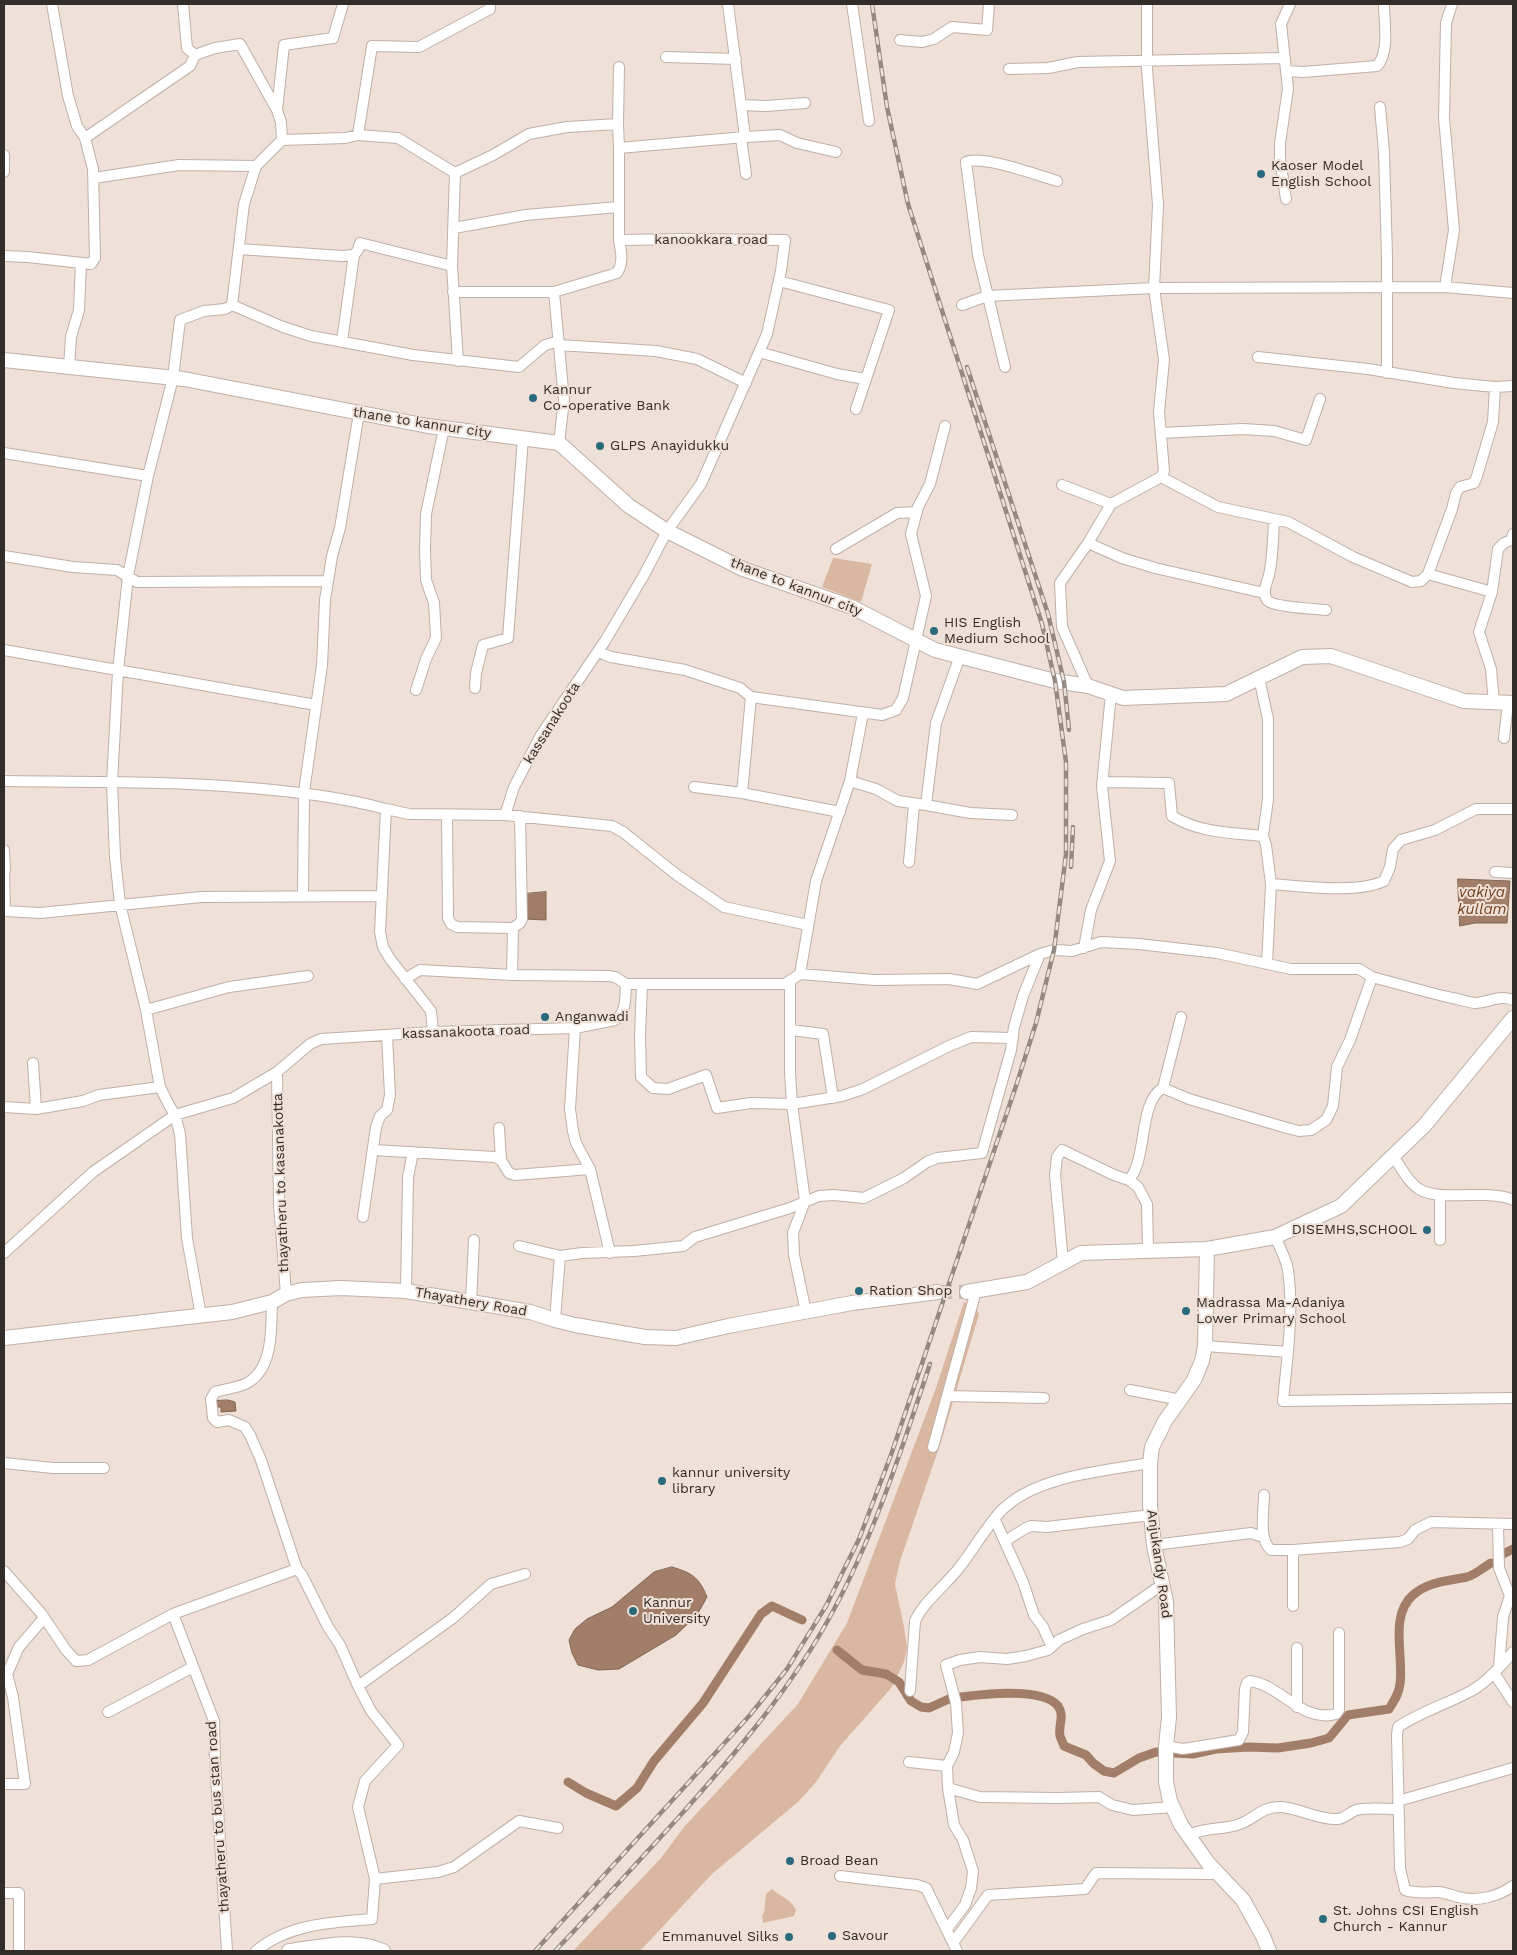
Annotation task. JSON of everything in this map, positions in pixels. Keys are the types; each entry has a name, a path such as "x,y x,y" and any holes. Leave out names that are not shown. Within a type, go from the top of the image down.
{"street":[{"path":"4,256 91,264 95,258 94,178 85,138 77,126 68,96 52,4"},
{"path":"184,4 187,48 195,55"},
{"path":"277,110 284,45 333,38 343,4"},
{"path":"358,135 372,46 419,47 490,9 490,4"},
{"path":"728,4 741,105 746,174"},
{"path":"852,4 869,120"},
{"path":"900,40 922,42 934,39 952,26 987,30 989,4"},
{"path":"1088,686 1062,627 1060,583 1088,543 1111,504 1161,477 1164,471 1159,412 1164,360 1154,288 1158,205 1147,62 1147,4"},
{"path":"1286,199 1282,176 1280,143 1288,89 1281,24 1290,4"},
{"path":"1287,71 1303,72 1377,66 1384,53 1384,4"},
{"path":"1445,288 1454,230 1444,118 1446,23 1452,4"},
{"path":"85,138 190,66 195,55 216,48 240,44 277,110 281,122 282,140"},
{"path":"666,57 736,59"},
{"path":"1009,69 1048,68 1078,62 1285,58"},
{"path":"453,292 554,292 617,274 621,267 622,257 619,240 618,207 619,67"},
{"path":"741,105 766,106 805,103"},
{"path":"1380,106 1384,152 1387,373"},
{"path":"455,173 493,155 529,134 567,127 618,124"},
{"path":"232,306 244,204 256,166 282,140 345,138 358,135 398,138 455,173"},
{"path":"619,148 780,135 797,143 836,152"},
{"path":"4,155 4,172"},
{"path":"1005,367 978,255 966,162 985,160 1057,181"},
{"path":"94,178 179,165 256,166"},
{"path":"455,173 452,266 458,361"},
{"path":"454,228 526,215 618,207"},
{"name":"kanookkara road","path":"619,240 685,238 785,240 779,281 767,334 700,484 667,531"},
{"path":"342,341 354,255 360,243 452,266"},
{"path":"239,249 342,256 354,255"},
{"path":"69,367 71,337 79,310 81,263"},
{"path":"779,281 889,310 856,409"},
{"path":"962,305 987,296 1154,288 1445,288 1513,293"},
{"path":"554,292 564,400 559,443"},
{"path":"201,1316 187,1238 182,1148 175,1115 160,1087 146,1010 120,904 115,857 112,783 118,671 128,576 148,476 173,378 180,320 204,311 225,309 232,306 310,336 413,355 519,367 545,345 553,341 656,351 697,359 746,383"},
{"path":"759,352 837,374 865,379"},
{"path":"1258,357 1344,366 1445,382 1513,386"},
{"name":"thane to kannur city","path":"4,360 173,378 444,428 559,443 629,506 667,531 743,569 852,607 934,650 1055,681 1088,686 1123,698 1226,694 1302,657 1331,656 1464,701 1511,703"},
{"path":"1161,477 1218,507 1288,522 1352,557 1412,582 1421,581 1428,574 1456,493 1460,487 1474,483 1477,476 1493,422 1495,386"},
{"path":"1161,433 1243,429 1274,431 1306,440 1320,399"},
{"path":"303,896 304,792 322,665 328,581 332,556 340,528 359,413"},
{"path":"598,652 611,657 685,670 740,688 751,697 882,716 896,710 903,698 926,596 911,534 916,512 930,484 945,426"},
{"path":"416,690 426,659 436,638 434,603 426,580 426,514 444,428"},
{"path":"475,688 476,673 483,645 508,638 522,438"},
{"path":"4,453 148,476"},
{"path":"1062,486 1111,504"},
{"path":"836,549 897,512 916,512"},
{"path":"1274,520 1271,566 1264,593 1267,600 1271,603 1326,610"},
{"name":"kassanakoota","path":"505,815 514,787 541,735 598,652 644,575 667,531"},
{"path":"1494,702 1491,669 1479,632 1492,592 1498,549 1504,543 1511,540 1513,534"},
{"path":"1088,543 1122,558 1155,568 1264,593"},
{"path":"4,556 73,567 117,570 137,582 328,581"},
{"path":"1428,574 1492,592"},
{"path":"4,650 316,705"},
{"path":"926,805 936,723 960,656"},
{"path":"1259,678 1268,719 1268,799 1263,836 1271,884 1267,964"},
{"path":"1084,948 1091,910 1110,861 1103,782 1111,694"},
{"path":"742,793 751,697"},
{"path":"1504,738 1511,703"},
{"path":"800,974 816,880 850,781 863,713"},
{"path":"4,781 188,783 304,792 409,814 505,815 612,826 623,832 677,875 724,908 808,925"},
{"path":"850,781 870,786 898,801 970,813 1012,815"},
{"path":"1103,782 1169,783 1172,816 1182,822 1200,829 1263,836"},
{"path":"694,787 742,793 840,812"},
{"path":"909,862 914,804"},
{"path":"386,809 380,932 383,946 390,959 431,1011 433,1032"},
{"path":"1271,884 1346,888 1376,885 1384,881 1390,868 1393,850 1401,840 1435,830 1476,809 1513,809"},
{"path":"447,815 448,918 451,924 457,927 512,928 520,923 522,919 520,816"},
{"path":"4,850 5,910 40,913 201,897 382,896"},
{"path":"1495,872 1513,873"},
{"path":"512,928 512,975"},
{"path":"405,979 420,970 512,975 608,976 614,977 626,984 785,984 800,974 875,980 949,979 976,984 1040,954 1054,950 1072,951 1101,942 1139,944 1217,953 1291,969 1360,969 1372,977 1473,1003 1500,998 1513,1000"},
{"path":"519,1246 560,1256 683,1246 694,1237 790,1208 819,1196 864,1198 904,1178 927,1162 937,1158 982,1153 1011,1050 1014,1027 1023,996 1040,954"},
{"path":"146,1010 229,987 308,976"},
{"path":"1163,1088 1189,1099 1293,1129 1311,1130 1318,1127 1326,1120 1333,1106 1337,1067 1350,1040 1372,977"},
{"path":"790,981 792,1104 805,1201 793,1233 794,1256 806,1312"},
{"name":"kassanakoota road","path":"4,1253 93,1172 175,1115 233,1098 277,1072 310,1044 321,1039 433,1032 575,1028 615,1020 620,1017 624,1010 626,984"},
{"path":"642,984 641,1077 653,1088 668,1089 706,1075 716,1108 751,1103 792,1104 833,1098 862,1090 948,1046 971,1037 1013,1038"},
{"path":"1129,1180 1133,1176 1139,1157 1152,1100 1157,1092 1163,1088 1181,1017"},
{"path":"933,1447 972,1292 1027,1282 1081,1253 1148,1249 1207,1249 1276,1237 1341,1206 1424,1126 1513,1018"},
{"path":"575,1028 571,1117 576,1144 590,1169 610,1253"},
{"path":"791,1030 824,1034 833,1098"},
{"path":"363,1217 376,1127 380,1116 387,1110 390,1095 387,1035"},
{"path":"33,1063 36,1109"},
{"name":"thayatheru to kasanakotta","path":"277,1072 279,1203 286,1294"},
{"path":"4,1107 36,1109 83,1101 99,1095 160,1087"},
{"path":"499,1128 501,1160 508,1173 590,1169"},
{"path":"373,1150 495,1157 501,1160"},
{"path":"1063,1262 1055,1175 1057,1157 1062,1150 1114,1175 1129,1180 1138,1187 1147,1204 1148,1249"},
{"path":"406,1291 408,1177 413,1152"},
{"path":"1393,1156 1419,1190 1440,1195 1490,1195 1513,1200"},
{"path":"1440,1195 1440,1240"},
{"path":"1276,1237 1288,1268 1289,1290 1288,1352 1283,1401 1513,1398"},
{"path":"471,1302 474,1240"},
{"name":"Anjukandy Road","path":"1207,1249 1205,1346 1202,1362 1194,1380 1165,1422 1152,1447 1150,1463 1151,1515 1154,1545 1166,1602 1169,1664 1166,1782 1173,1807 1181,1825 1218,1874 1243,1900 1269,1951"},
{"path":"555,1320 560,1256"},
{"name":"Thayathery Road","path":"4,1338 232,1312 272,1302 286,1294 302,1290 341,1288 406,1291 530,1312 555,1320 646,1337 676,1338 852,1303 938,1292"},
{"path":"256,1951 284,1933 335,1922 372,1919 375,1880 358,1807 365,1781 398,1745 371,1711 340,1645 328,1627 297,1568 261,1460 245,1427 229,1420 217,1422 212,1418 211,1399 215,1392 246,1383 257,1376 266,1362 271,1329 272,1302"},
{"path":"1205,1346 1288,1352"},
{"path":"1130,1390 1181,1400"},
{"path":"947,1396 1044,1398"},
{"path":"4,1463 53,1468 104,1468"},
{"path":"910,1692 915,1621 919,1612 966,1559 1001,1512 1038,1487 1054,1481 1150,1463"},
{"path":"1264,1495 1262,1536 1271,1550 1400,1542 1408,1539 1415,1530 1431,1522 1513,1524"},
{"path":"1005,1541 1030,1526 1055,1526 1151,1515"},
{"path":"995,1520 1023,1582 1034,1615 1043,1626 1051,1646"},
{"path":"1498,1525 1499,1568 1510,1596 1503,1617 1496,1670 1513,1702"},
{"path":"1154,1545 1251,1534 1262,1536"},
{"path":"1293,1550 1293,1606"},
{"path":"4,1571 44,1618 70,1656 76,1661 83,1662 173,1614 297,1568"},
{"path":"358,1686 453,1618 491,1584 525,1574"},
{"path":"947,1929 965,1905 971,1888 973,1871 963,1840 954,1825 948,1788 947,1766 954,1752 958,1733 956,1703 946,1665 960,1660 980,1657 1007,1659 1048,1650 1051,1646 1089,1626 1107,1622 1163,1584"},
{"name":"thayatheru to bus stan road","path":"173,1614 214,1721 214,1761 227,1951"},
{"path":"4,1784 25,1784 13,1697 6,1675 19,1647 44,1618"},
{"path":"1166,1746 1183,1748 1239,1740 1243,1732 1247,1683 1250,1681 1275,1690 1297,1707 1315,1715 1329,1716 1336,1714 1338,1710 1339,1633"},
{"path":"1297,1648 1297,1707"},
{"path":"1513,1652 1496,1670 1472,1690 1398,1727 1400,1868 1405,1890 1411,1892 1447,1893 1460,1898 1487,1898 1502,1894 1513,1886"},
{"path":"108,1712 193,1668"},
{"path":"909,1762 947,1766"},
{"path":"1189,1836 1209,1828 1236,1825 1246,1821 1258,1812 1274,1807 1292,1808 1307,1814 1336,1819 1341,1818 1356,1810 1398,1805 1513,1768"},
{"path":"948,1788 980,1796 1098,1797 1112,1805 1133,1810 1173,1807"},
{"path":"375,1880 438,1872 454,1868 519,1822 558,1828"},
{"path":"955,1947 988,1895 1085,1889 1096,1873 1218,1874"},
{"path":"840,1876 917,1885 926,1888 955,1947"},
{"path":"4,1893 19,1893 19,1951"},
{"path":"289,1951 348,1944 361,1944 383,1951"}],"shaded area":[{"path":"833,558 872,564 861,602 822,587"},
{"path":"964,1302 975,1305 979,1314 941,1442 900,1561 895,1584 907,1648 904,1662 892,1687 840,1746 816,1782 799,1801 712,1874 640,1951 573,1951 661,1858 684,1827 798,1704 847,1623 936,1388"},
{"path":"772,1889 789,1901 796,1910 794,1916 763,1923 762,1915 764,1913 766,1894"}],"water":[{"name":"vakiya kullam","path":"1458,879 1510,881 1507,923 1475,923 1460,926"},
{"path":"546,892 546,920 525,919 524,894"},
{"path":"228,1400 235,1402 236,1411 221,1412 221,1407 216,1407 216,1401"},
{"path":"672,1567 685,1571 694,1577 704,1590 707,1597 697,1615 676,1635 619,1669 598,1670 578,1665 572,1653 569,1640 575,1629 587,1619 612,1607 654,1572"}],"waterway":[{"path":"1503,1554 1513,1549"},
{"path":"961,1697 1012,1693 1040,1696 1050,1700 1058,1706 1061,1713 1060,1736 1064,1746 1086,1755 1104,1771 1114,1773 1139,1758 1156,1752 1193,1754 1216,1749 1278,1748 1311,1743 1329,1738 1348,1715 1389,1709 1400,1684 1399,1625 1401,1614 1413,1595 1432,1584 1470,1576 1491,1563"},
{"path":"568,1782 586,1793 616,1806 637,1788 654,1761 703,1703 761,1614 772,1606 802,1620"},
{"path":"837,1650 862,1670 886,1674 899,1682 911,1701 921,1707 929,1708 951,1698"}],"tunnel":[{"path":"938,1292 967,1292"}],"railway":[{"path":"535,1951 750,1715 787,1669 826,1606 859,1539 891,1455 1017,1083 1036,1023 1054,950 1066,854 1066,762 1055,681 1042,624 908,204 887,107 872,4"},
{"path":"967,367 1048,614 1064,682 1069,730"},
{"path":"1071,867 1073,827"},
{"path":"555,1951 663,1835 720,1770 761,1720 799,1668 832,1613 862,1553 887,1490 930,1364"}],"place":[{"name":"Kaoser Model English School","path":"1261,174"},
{"name":"Kannur Co-operative Bank","path":"533,398"},
{"name":"GLPS Anayidukku","path":"600,446"},
{"name":"HIS English Medium School","path":"934,631"},
{"name":"Anganwadi","path":"545,1017"},
{"name":"DISEMHS,SCHOOL","path":"1427,1230"},
{"name":"Ration Shop","path":"859,1291"},
{"name":"Madrassa Ma-Adaniya Lower Primary School","path":"1186,1311"},
{"name":"kannur university library","path":"662,1481"},
{"name":"Kannur University","path":"633,1611"},
{"name":"Broad Bean","path":"790,1861"},
{"name":"St. Johns CSI English Church - Kannur","path":"1323,1919"},
{"name":"Savour","path":"832,1936"},
{"name":"Emmanuvel Silks","path":"789,1937"}]}
